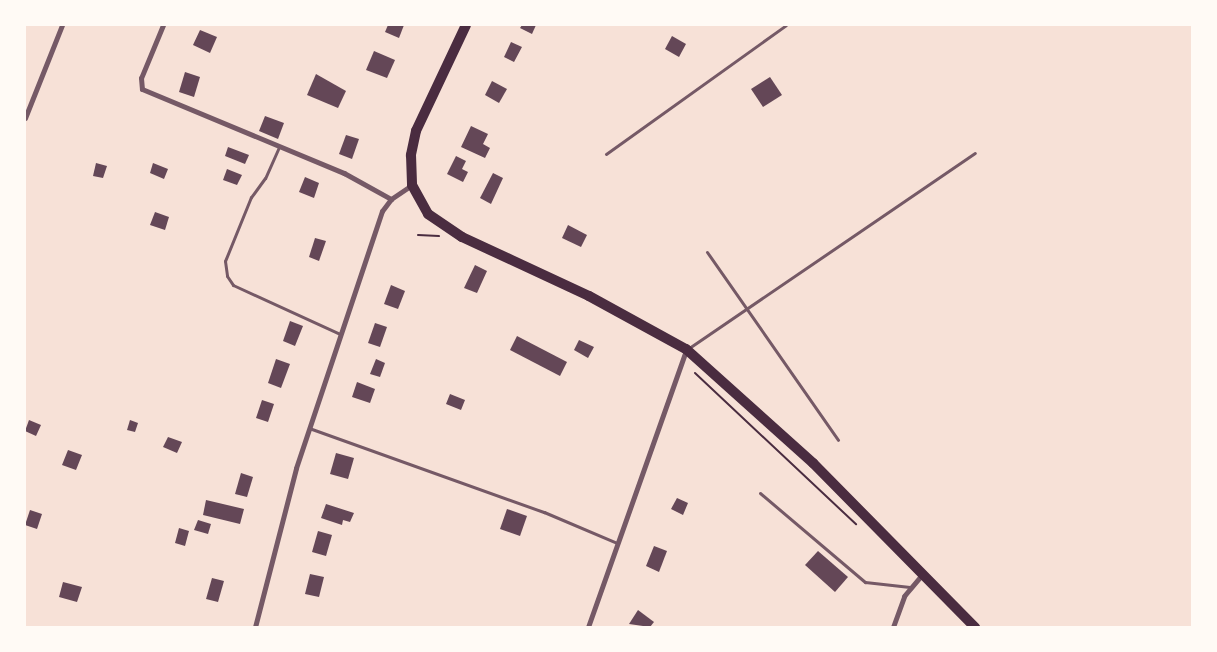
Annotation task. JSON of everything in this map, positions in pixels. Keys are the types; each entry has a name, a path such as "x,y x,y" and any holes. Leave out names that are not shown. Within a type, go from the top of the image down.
{"main road":[{"path":"466,25 416,131 411,155 412,185 423,207 441,225 589,296 686,349 813,463 975,627"}],"street":[{"path":"25,118 62,25"},
{"path":"163,25 140,78 142,89 344,173 391,199"},
{"path":"255,627 296,468 382,211 391,199 412,185"},
{"path":"588,627 686,349"},
{"path":"893,627 898,607 910,587 923,573"}],"lane":[{"path":"606,154 786,25"},
{"path":"279,147 244,215 225,261 227,276 233,286 341,335"},
{"path":"686,349 975,153"},
{"path":"706,252 838,440"},
{"path":"310,428 544,512 618,543"},
{"path":"760,493 865,582 910,587"}],"path":[{"path":"418,235 436,234 445,239"},
{"path":"682,361 860,527"}],"building":[{"path":"388,25 404,25 399,38 385,32"},
{"path":"522,25 536,25 532,34 520,28"},
{"path":"200,30 217,37 210,53 193,45"},
{"path":"672,36 686,44 679,57 665,49"},
{"path":"511,42 522,47 514,62 504,57"},
{"path":"374,51 395,60 387,78 366,70"},
{"path":"185,72 200,77 194,97 179,92"},
{"path":"316,74 346,91 338,108 307,95"},
{"path":"770,77 782,95 763,107 751,89"},
{"path":"492,81 507,89 499,103 485,95"},
{"path":"265,116 284,123 278,139 259,131"},
{"path":"471,126 488,134 483,144 490,148 485,158 461,147"},
{"path":"346,135 359,139 352,159 339,154"},
{"path":"228,147 249,155 245,164 225,156"},
{"path":"456,156 466,161 462,169 468,172 463,182 447,174"},
{"path":"96,163 107,166 103,178 93,176"},
{"path":"153,163 168,169 164,179 150,173"},
{"path":"227,169 242,175 237,185 223,180"},
{"path":"493,173 503,178 491,204 480,198"},
{"path":"305,177 319,183 314,198 299,192"},
{"path":"155,212 169,217 165,230 150,225"},
{"path":"568,225 587,235 581,247 562,238"},
{"path":"315,238 326,241 319,261 309,257"},
{"path":"475,265 487,271 477,293 464,288"},
{"path":"391,285 405,291 398,309 384,304"},
{"path":"290,321 303,326 295,346 283,341"},
{"path":"375,323 387,327 380,347 368,343"},
{"path":"517,336 567,362 560,376 510,350"},
{"path":"579,340 594,347 588,358 574,350"},
{"path":"276,359 290,364 281,388 268,383"},
{"path":"376,359 385,363 380,377 370,374"},
{"path":"357,382 375,389 370,403 352,397"},
{"path":"450,394 465,400 461,410 446,404"},
{"path":"262,400 274,404 268,422 256,418"},
{"path":"29,420 41,425 36,436 25,431"},
{"path":"130,420 138,423 135,432 127,430"},
{"path":"168,437 182,442 177,453 163,447"},
{"path":"68,450 82,455 76,470 62,465"},
{"path":"336,453 354,458 348,479 330,474"},
{"path":"241,473 253,477 247,497 235,494"},
{"path":"677,498 688,503 683,515 671,509"},
{"path":"206,500 244,509 240,524 203,515"},
{"path":"326,504 354,513 350,522 343,520 342,525 321,518"},
{"path":"507,509 527,516 520,536 500,529"},
{"path":"30,510 42,514 37,529 25,525"},
{"path":"198,520 211,524 208,534 194,530"},
{"path":"179,528 189,531 185,546 175,543"},
{"path":"318,531 332,535 326,556 312,552"},
{"path":"654,546 667,551 659,572 646,566"},
{"path":"818,551 848,577 835,592 805,565"},
{"path":"310,574 324,577 319,597 305,594"},
{"path":"212,578 224,581 218,602 206,599"},
{"path":"63,582 82,587 77,602 59,597"},
{"path":"638,610 654,622 650,627 629,624"}]}
